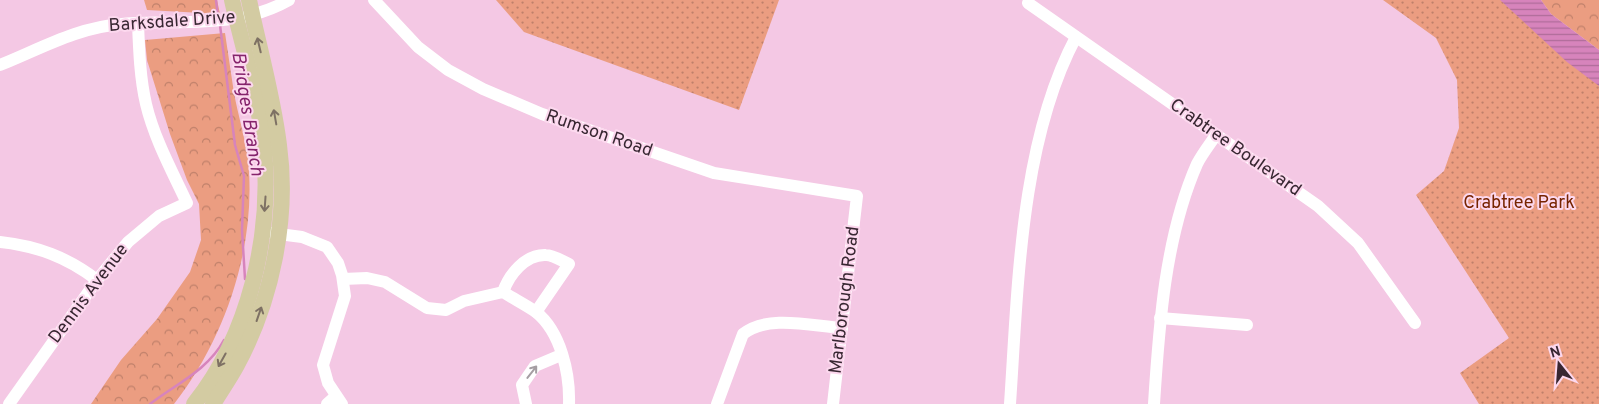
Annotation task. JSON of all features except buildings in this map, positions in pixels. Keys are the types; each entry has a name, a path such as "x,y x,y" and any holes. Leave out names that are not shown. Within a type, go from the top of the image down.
{"main road":[{"path":"194,404 223,358 235,332 245,306 260,253 270,233 282,186 280,146 274,114 246,11 232,0"},
{"path":"213,404 237,365 260,310 275,256 270,233"}],"street":[{"name":"Barksdale Drive","path":"0,65 92,28 138,23 185,24 289,0"},
{"name":"Rumson Road","path":"374,0 418,47 448,70 483,89 542,114 714,173 857,196"},
{"name":"Crabtree Boulevard","path":"1028,3 1318,206 1342,226 1358,243 1416,323"},
{"name":"Dennis Avenue","path":"9,404 97,280 128,242 160,216 187,203 160,147 146,104 141,74 138,23"},
{"path":"1010,404 1025,209 1048,104 1062,63 1076,37"},
{"path":"1154,404 1160,318 1166,277 1186,194 1198,162 1216,135"},
{"name":"Marlborough Road","path":"833,404 857,196"},
{"path":"270,233 302,237 327,247 338,263 343,279 345,296 323,365 335,401"},
{"path":"0,242 22,244 50,252 97,280"},
{"path":"503,292 507,279 520,266 538,256 548,255 568,264 536,312"},
{"path":"343,279 368,278 385,282 427,308 446,310 479,297 503,292 536,312 549,326 562,355 570,382 569,404"},
{"path":"1160,318 1247,325"},
{"path":"717,404 743,334 750,329 777,324 842,328"},
{"path":"526,404 522,385 535,366 562,355"}],"green space":[{"path":"144,0 217,0 220,14 147,10"},
{"path":"496,0 779,0 739,110 524,32"},
{"name":"Crabtree Park","path":"1383,0 1524,0 1599,64 1599,404 1479,404 1460,373 1509,338 1416,195 1444,171 1459,128 1457,80 1436,38"},
{"path":"1541,0 1599,0 1599,50 1551,14"},
{"path":"225,33 234,93 247,151 250,192 248,224 242,257 234,289 223,320 209,350 174,404 91,404 121,360 157,319 190,272 201,240 199,204 187,180 170,134 147,60 145,40"}],"shaded area":[{"path":"1500,0 1541,0 1551,14 1599,50 1599,86 1567,62"}],"waterway":[{"name":"Bridges Branch","path":"216,0 218,17"},
{"name":"Bridges Branch","path":"220,25 235,145 244,176 242,230 245,279"},
{"name":"Bridges Branch","path":"150,404 191,376 209,360 224,340"}]}
